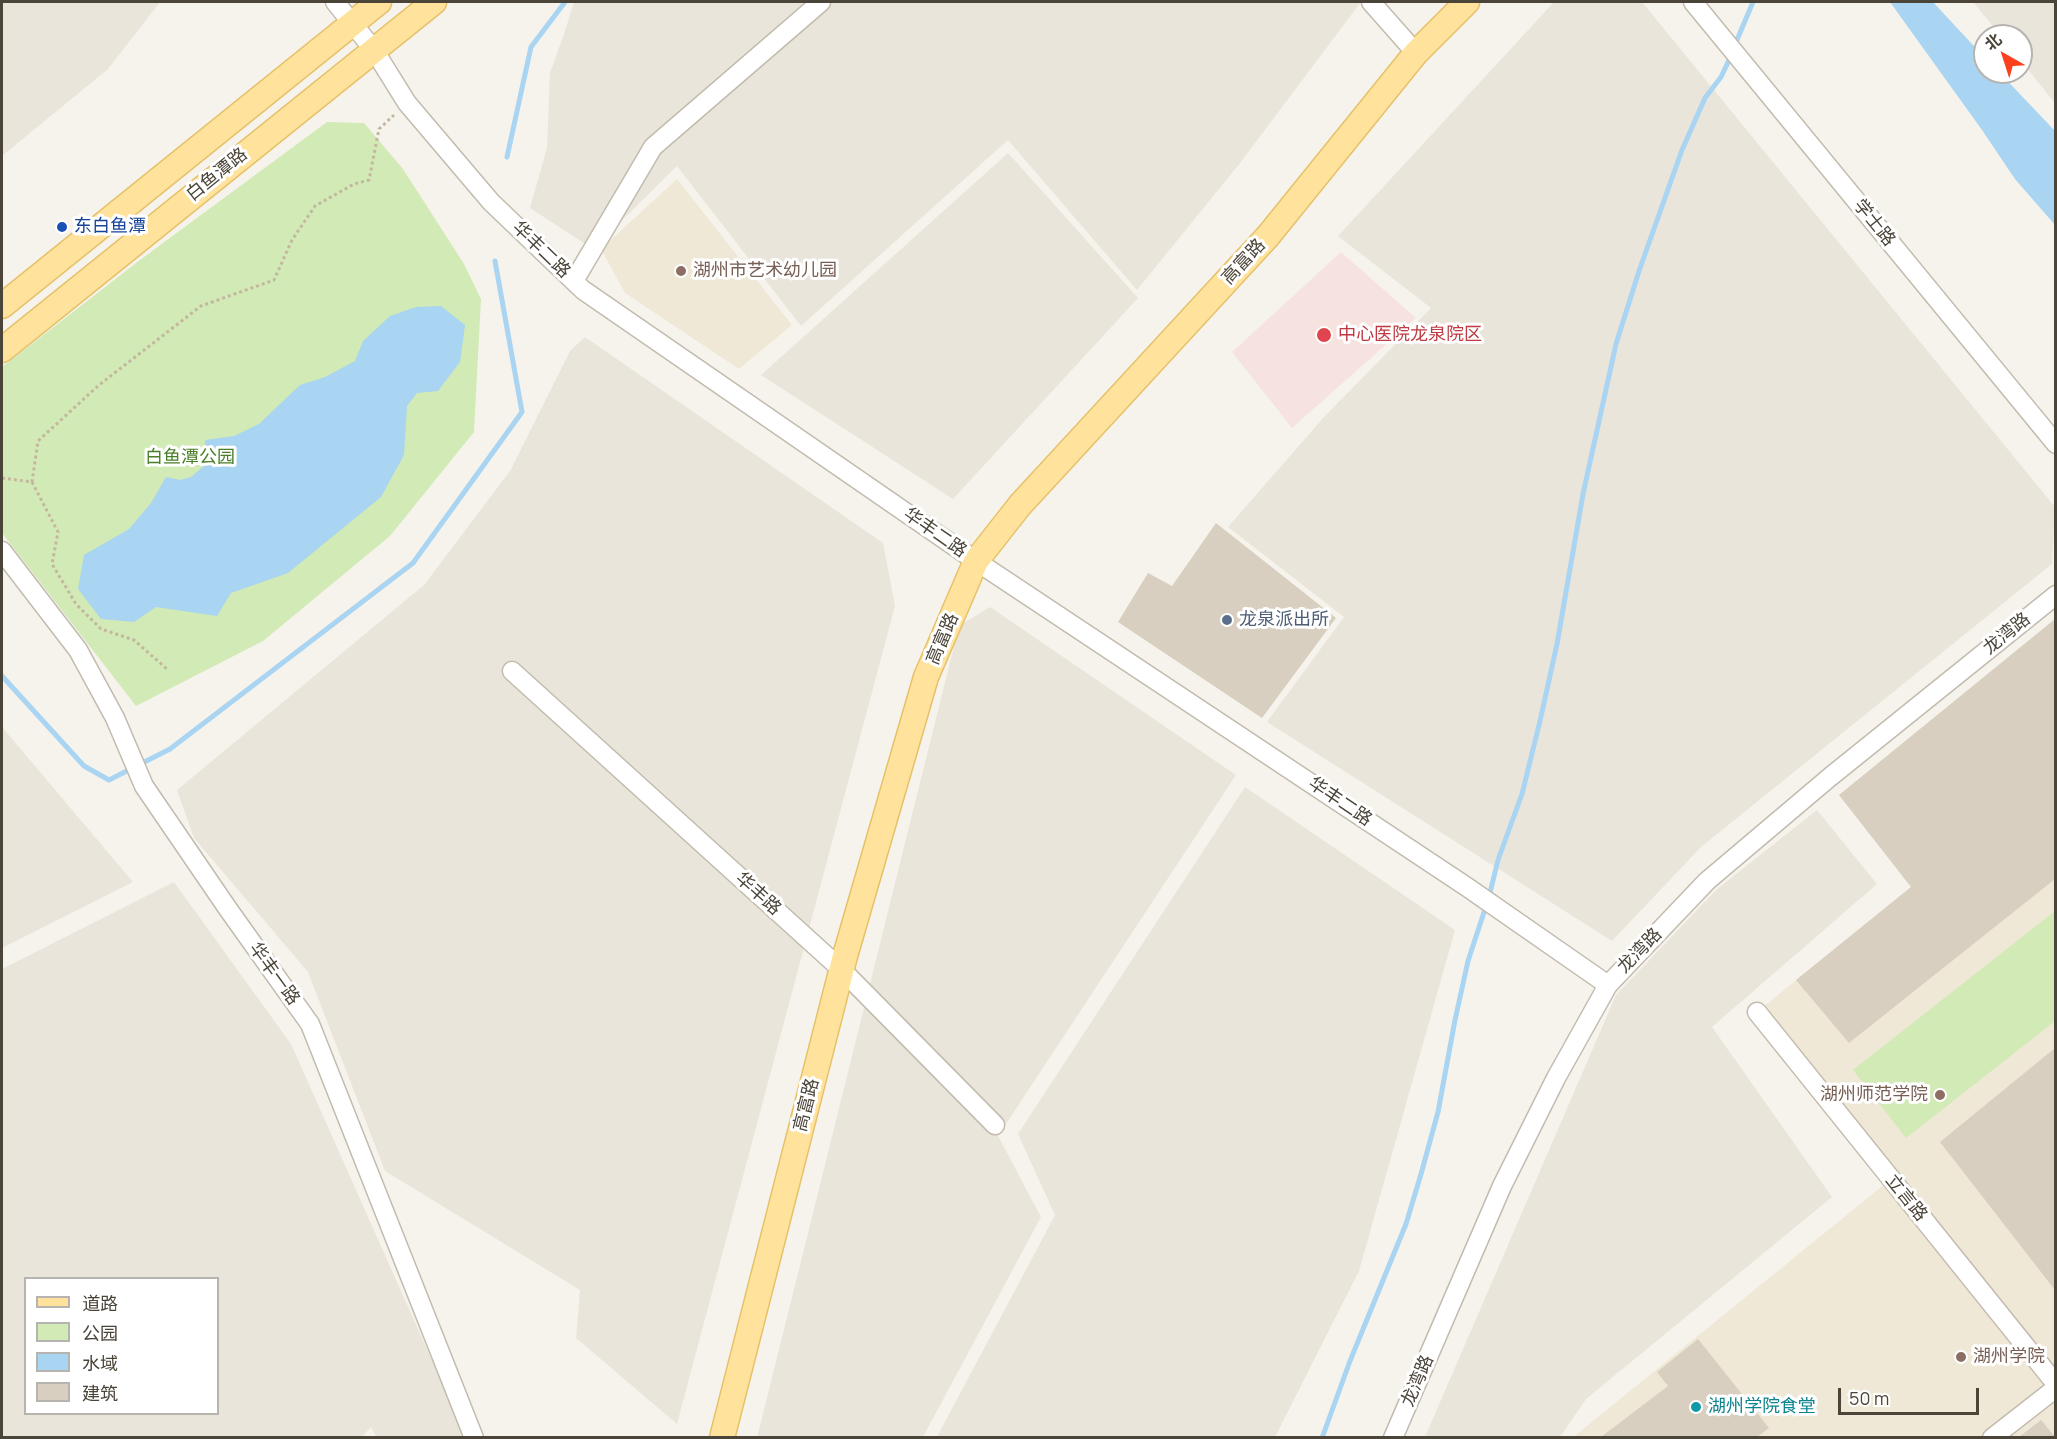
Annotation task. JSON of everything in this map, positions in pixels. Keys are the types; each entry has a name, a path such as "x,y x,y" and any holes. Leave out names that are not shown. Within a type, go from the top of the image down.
{"main road":[{"name":"白鱼潭路","path":"2,306 379,2"},
{"name":"白鱼潭路","path":"2,350 434,2"},
{"name":"高富路","path":"722,1437 842,970 926,678 976,561 1020,505 1268,236 1416,53 1467,2"}],"street":[{"name":"华丰二路","path":"335,2 374,50 407,103 491,202 583,290 976,561 1467,887 1608,985"},
{"path":"574,281 653,147 821,2"},
{"path":"1371,2 1416,53"},
{"name":"学士路","path":"1693,2 2055,444"},
{"name":"华丰一路","path":"2,551 78,650 115,718 144,786 310,1024 474,1437"},
{"name":"龙湾路","path":"1393,1437 1502,1186 1556,1078 1608,985 1707,881 1830,777 2055,595"},
{"name":"华丰路","path":"512,671 842,970 995,1125"},
{"name":"立言路","path":"1757,1012 2055,1386"},
{"path":"1992,1437 2055,1386"}],"path":[{"path":"168,670 134,640 101,629 76,604 52,564 58,532 32,482 38,441 99,385 201,306 274,280 292,240 315,206 354,184 369,180 379,129 407,103"},
{"path":"2,478 32,482"}],"shaded area":[{"path":"2,2 160,2 108,69 2,156"},
{"path":"574,2 1361,2 1240,163 1137,290 1008,140 801,326 677,166 593,249 530,208 547,148 550,73"},
{"path":"1554,2 1642,2 2055,507 2052,564 1701,847 1612,941 1267,722 1344,617 1228,527 1324,417 1431,308 1338,236"},
{"path":"1973,2 2055,2 2055,103 2033,76 2033,24 1991,24"},
{"path":"1008,153 1138,298 953,499 761,375"},
{"name":"湖州市艺术幼儿园","path":"677,179 792,325 739,369 625,293 601,249"},
{"name":"中心医院龙泉院区","path":"1341,252 1416,318 1292,428 1232,352"},
{"path":"585,337 883,543 895,606 677,1424 576,1338 580,1290 385,1171 308,972 194,838 177,790 424,585 510,471 570,351"},
{"path":"990,607 1236,775 998,1136 1041,1217 923,1437 757,1438 959,626"},
{"name":"湖州师范学院","path":"2055,619 2055,1437 1572,1438 1891,1179 1757,1012 1911,887 1839,795"},
{"path":"2,727 133,882 2,948"},
{"path":"1245,787 1455,930 1359,1271 1275,1437 937,1437 1055,1215 1018,1134"},
{"path":"1817,810 1877,884 1712,1027 1832,1197 1586,1399 1560,1437 1425,1437 1616,995 1716,890"},
{"path":"174,882 291,1044 466,1437 376,1437 371,1427 361,1438 2,1438 2,969"}],"green space":[{"name":"白鱼潭公园","path":"327,122 364,123 403,169 464,264 481,299 474,432 390,536 263,641 136,706 2,533 2,367 140,260"},
{"path":"2055,911 2055,1021 1906,1138 1853,1070"}],"water":[{"path":"1890,2 1933,2 1973,45 1973,84 2010,84 2055,131 2055,225 2015,179"},
{"path":"441,306 465,325 460,362 438,391 417,393 407,406 404,455 381,497 288,573 231,593 217,616 156,607 134,622 101,619 78,589 84,555 129,529 151,503 166,477 180,480 191,477 204,466 205,440 234,436 259,424 300,385 325,377 355,361 363,341 390,316 416,307"}],"building":[{"name":"龙泉派出所","path":"1216,523 1336,618 1262,718 1118,622 1148,573 1172,586"},
{"path":"2055,619 2055,879 1849,1043 1796,980 1911,887 1839,795"},
{"path":"2055,1048 2055,1290 1940,1142"},
{"name":"湖州学院食堂","path":"1698,1339 1769,1428 1757,1437 1601,1437 1668,1386 1657,1372"},
{"path":"2041,1420 2055,1437 2019,1437"}],"waterway":[{"path":"507,157 531,47 565,2"},
{"path":"1734,47 1753,2"},
{"path":"1322,1438 1350,1361 1406,1224 1438,1112 1468,961 1489,897 1498,860 1522,794 1540,721 1557,644 1583,494 1616,344 1682,150 1705,98 1721,77 1731,56"},
{"path":"2,676 84,766 109,780 170,749 413,563 522,412 495,261"}],"place":[{"name":"东白鱼潭","path":"62,227"},
{"name":"湖州市艺术幼儿园","path":"681,271"},
{"name":"中心医院龙泉院区","path":"1324,335"},
{"name":"龙泉派出所","path":"1227,620"},
{"name":"湖州师范学院","path":"1940,1095"},
{"name":"湖州学院","path":"1961,1357"},
{"name":"湖州学院食堂","path":"1696,1407"}]}
